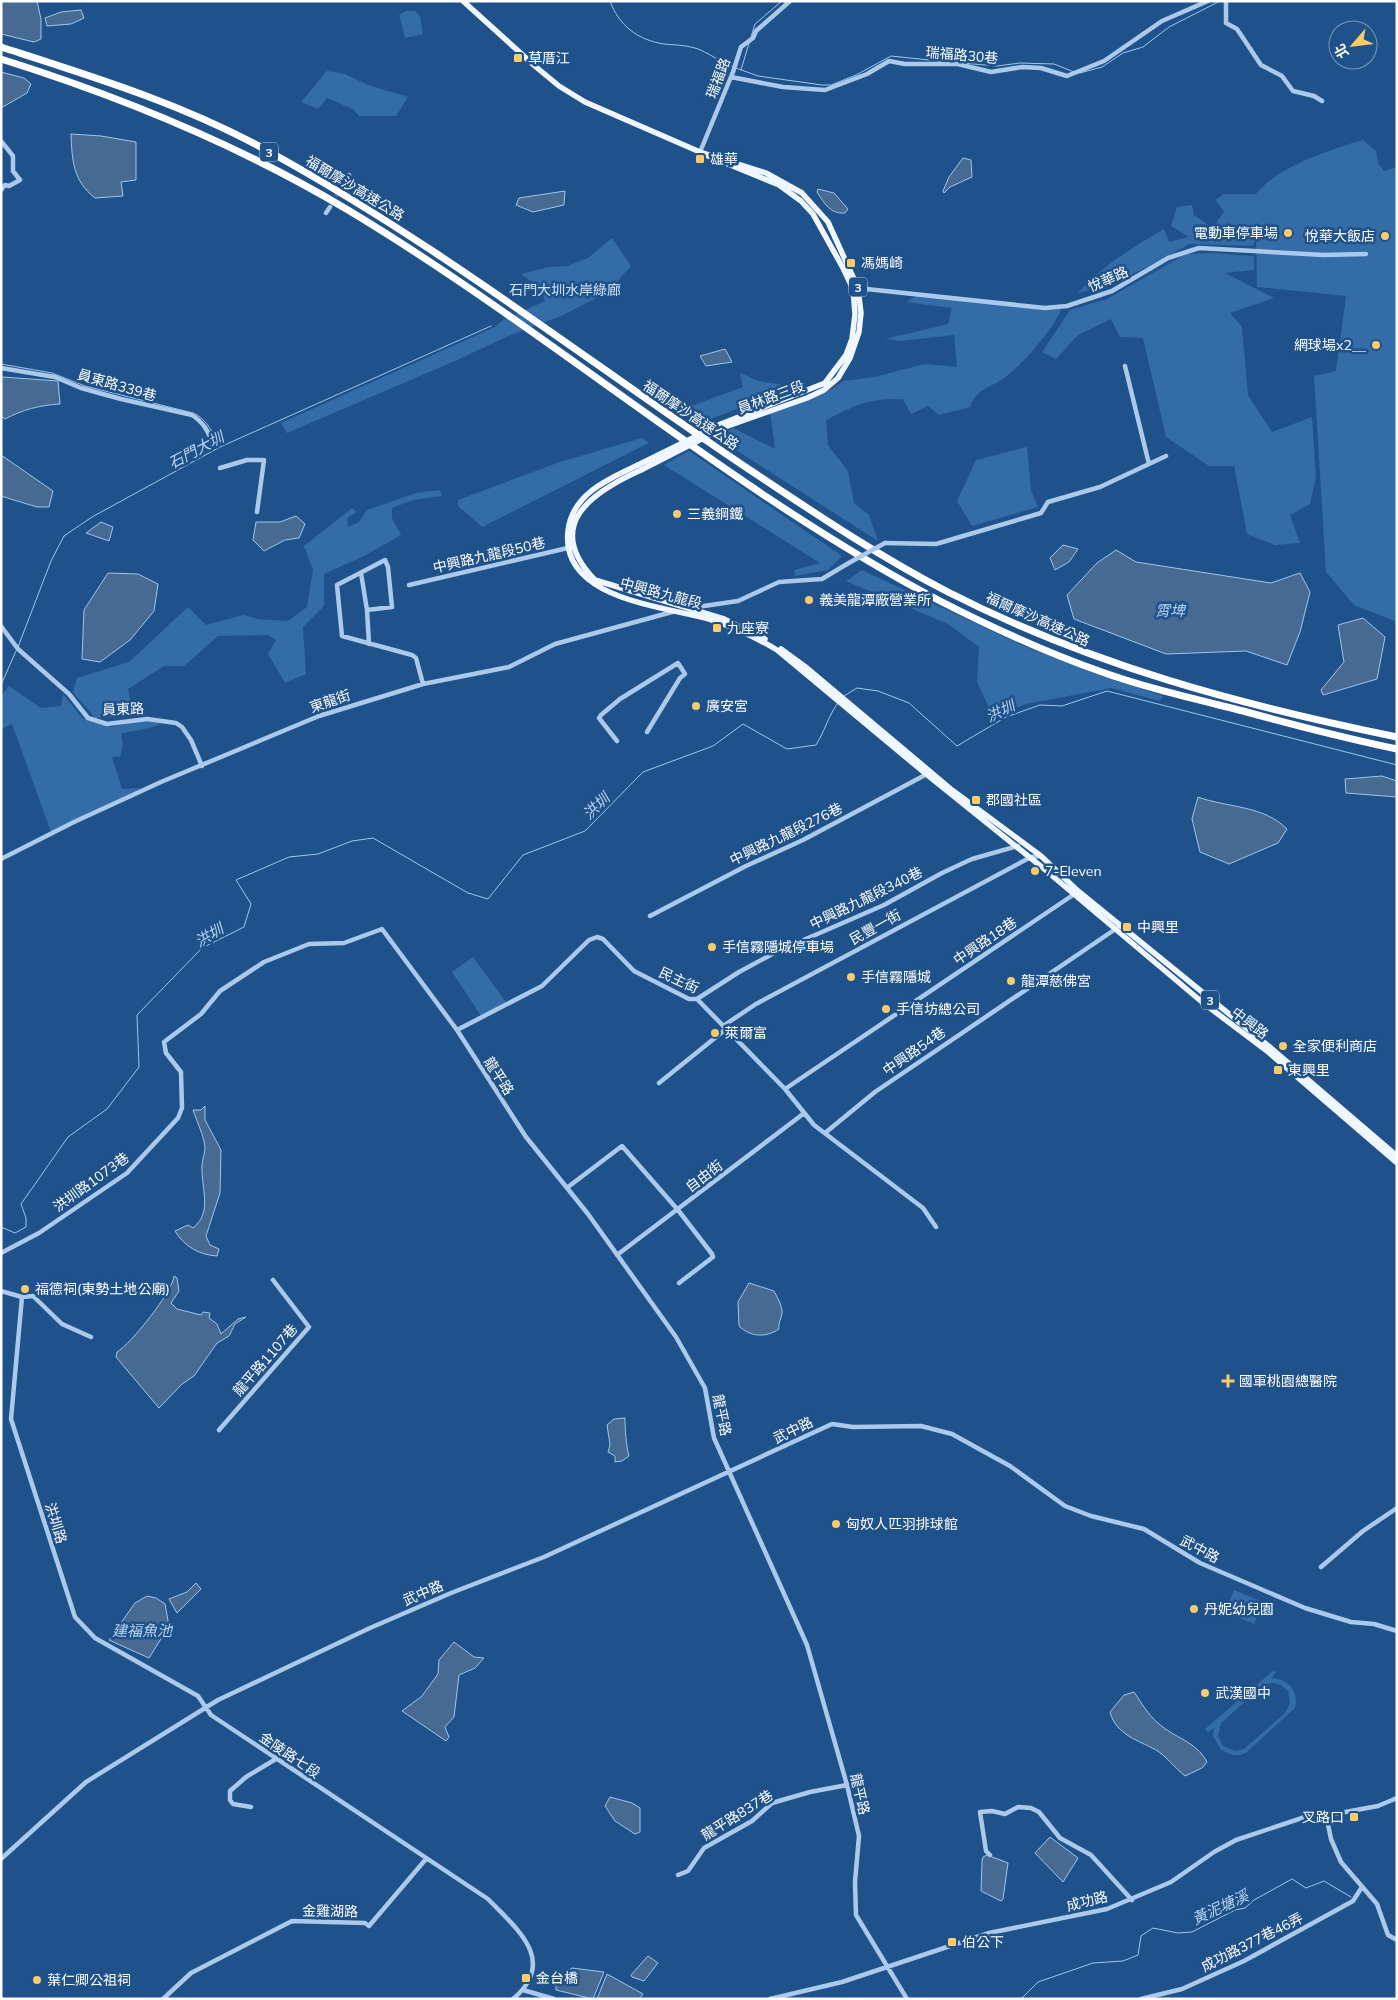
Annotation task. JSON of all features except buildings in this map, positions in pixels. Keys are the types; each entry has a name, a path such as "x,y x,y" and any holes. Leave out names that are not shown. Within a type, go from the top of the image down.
{"highway":[{"name":"福爾摩沙高速公路","path":"1,48 167,104 263,148 374,212 521,312 668,416 846,533 945,590 1029,632 1103,660 1178,685 1397,737"},
{"name":"福爾摩沙高速公路","path":"1,59 54,76 163,116 260,161 349,211 436,266 783,507 884,570 943,602 1099,671 1348,739 1397,749"}],"main road":[{"name":"員林路三段","path":"462,1 536,67 578,98 603,111 700,152 766,173 802,193 828,222 855,288 860,332 850,358 838,378 824,390 807,398 723,426 612,480"},
{"name":"中興路九龍段","path":"612,480 580,513 571,531 571,548 578,570 591,583 605,590 724,619 750,630 807,668 836,697"},
{"name":"中興路九龍段","path":"571,548 583,568 595,580 712,620 759,640 777,650 836,697"},
{"name":"3","path":"836,697 1017,847"},
{"name":"3","path":"928,773 1024,843"},
{"name":"中興路","path":"1024,843 1041,856 1117,927 1213,1010 1267,1051 1397,1163"},
{"name":"中興路","path":"1017,847 1031,857 1073,895 1117,927 1271,1048 1397,1156"}],"street":[{"name":"瑞福路","path":"700,152 735,68 741,47 752,39 756,31 790,1"},
{"name":"瑞福路30巷","path":"731,77 783,87 825,90 867,74 889,60 905,64 958,64 991,72 1022,67 1041,68 1068,76 1104,61 1162,21 1208,1"},
{"path":"1226,1 1226,23 1237,28 1260,65 1282,76 1293,91 1314,96 1322,101"},
{"path":"1,141 13,156 13,171 20,180 5,186 1,190"},
{"path":"345,182 349,175"},
{"path":"326,213 330,207"},
{"name":"悅華路","path":"855,288 1045,308 1067,306 1112,291 1168,258 1199,248 1324,255 1366,254"},
{"path":"1125,366 1149,464 1166,456"},
{"name":"員東路339巷","path":"1,368 55,377 97,392 192,416 200,420 208,431 213,444"},
{"path":"220,468 247,460 264,460 257,512"},
{"name":"東龍街","path":"1,860 90,814 160,782 319,716 423,684 509,666 555,644 681,610 738,601 779,582 822,579 885,543 936,544 1041,513 1048,502 1100,487 1149,464"},
{"name":"中興路九龍段50巷","path":"409,584 571,548"},
{"path":"367,610 392,607 388,567 385,560 337,585 342,636 412,654 416,658 423,684"},
{"path":"361,573 367,610 369,644"},
{"name":"員東路","path":"1,626 18,650 69,694 81,711 94,721 107,724 147,719 176,723 182,727 191,740 202,766"},
{"path":"617,742 599,718 600,715 678,663 685,674 680,678 647,732"},
{"name":"中興路九龍段276巷","path":"650,916 746,866 803,840 928,773"},
{"name":"中興路九龍段340巷","path":"697,999 776,952 884,905 972,859 1017,847 1024,843"},
{"name":"民豐一街","path":"659,1083 725,1028 732,1018 1031,857 1041,856"},
{"name":"中興路18巷","path":"785,1089 1073,895"},
{"name":"中興路54巷","path":"825,1133 875,1092 1117,927"},
{"name":"龍平路","path":"382,929 457,1030 526,1137 568,1188 676,1337 705,1388 714,1438 807,1644 848,1785 859,1836 854,1882 856,1915 907,1999"},
{"name":"洪圳路1073巷","path":"1,1253 39,1233 127,1173 178,1118 182,1108 180,1072 166,1053 164,1042 201,1014 220,991 278,955 309,944 344,943 382,929"},
{"name":"民主街","path":"457,1030 542,986 589,940 597,937 603,939 634,971 689,999 697,999 785,1089 803,1114 923,1208 936,1227"},
{"name":"自由街","path":"617,1255 803,1114"},
{"path":"568,1188 622,1146 678,1210 713,1257 679,1283"},
{"name":"龍平路1107巷","path":"219,1430 309,1327 273,1280"},
{"path":"1,1291 22,1296 33,1296 46,1311 62,1324 91,1337"},
{"name":"洪圳路","path":"22,1296 11,1419 75,1618 95,1638 198,1696 205,1707"},
{"name":"武中路","path":"205,1707 370,1628 608,1529 627,1517 730,1473 832,1424 853,1428 920,1426 963,1439 1010,1466 1065,1506 1091,1516 1144,1529 1200,1563 1306,1608 1342,1619 1374,1624 1397,1631"},
{"path":"1322,1567 1363,1531 1397,1508"},
{"path":"1,1859 86,1782 205,1707"},
{"name":"金陵路七段","path":"205,1707 211,1715 488,1900 527,1943 534,1967 524,1990"},
{"path":"251,1807 233,1804 230,1800 230,1791 246,1777 276,1759"},
{"name":"龍平路837巷","path":"678,1875 688,1872 704,1848 752,1821 772,1803 810,1792 848,1785"},
{"name":"成功路","path":"770,1999 842,1982 988,1933 1078,1917 1132,1900 1171,1882 1214,1852 1236,1840 1304,1817 1378,1806 1397,1798"},
{"path":"990,1855 986,1851 980,1812 992,1811 1005,1814 1018,1807 1031,1808 1038,1812 1060,1838 1091,1855 1132,1900"},
{"path":"1326,1815 1331,1839 1341,1862 1376,1904 1388,1935 1397,1940"},
{"name":"金雞湖路","path":"163,1999 191,1973 292,1921 365,1923 369,1926 426,1859"},
{"name":"成功路377巷46弄","path":"1141,1999 1182,1989 1244,1961 1354,1901 1362,1887"},
{"path":"513,1999 524,1990 554,1999"}],"green space":[{"path":"406,11 415,11 420,16 423,34 405,38 399,15"},
{"path":"327,71 345,74 368,85 408,97 396,116 359,116 353,109 327,98 318,109 301,102"},
{"path":"1363,140 1376,151 1378,163 1384,171 1397,167 1397,622 1354,605 1326,572 1314,376 1336,371 1346,296 1257,287 1256,241 1252,246 1190,244 1120,281 1078,293 1097,274 1129,250 1164,229 1169,242 1189,237 1171,226 1177,207 1192,205 1194,215 1213,228 1224,211 1215,200 1224,194 1256,194 1265,184 1291,167 1336,148"},
{"name":"石門大圳水岸綠廊","path":"612,238 631,266 608,292 563,315 506,337 455,361 287,433 281,423 495,327 503,320 545,301 541,289 521,274 549,267 567,266 588,258"},
{"path":"1212,253 1254,256 1254,270 1225,273 1274,298 1230,313 1242,327 1248,395 1272,432 1312,417 1316,477 1310,504 1290,515 1300,543 1275,545 1247,534 1234,466 1209,466 1166,437 1143,338 1120,337 1111,319 1078,335 1056,359 1042,352 1070,310 1107,299 1186,254"},
{"path":"916,296 1061,309 1052,326 1026,358 1008,375 979,393 970,407 939,415 928,406 911,414 903,399 891,399 863,403 826,420 828,445 848,471 854,503 869,515 878,541 717,438 733,428 775,449 770,412 832,389 844,381 874,377 925,364 957,367 954,335 901,341 885,339 948,324 952,308 906,302"},
{"path":"740,373 759,381 795,387 700,423 683,409 743,387"},
{"path":"642,438 649,443 482,527 458,506 458,500 560,462"},
{"path":"1027,447 1031,490 1038,507 972,526 957,501 976,460"},
{"path":"689,451 842,556 828,570 795,576 794,570 820,563 664,465"},
{"path":"440,490 442,496 413,500 392,508 392,518 401,535 364,556 324,574 324,606 303,627 306,674 285,683 268,654 276,640 267,635 218,636 184,666 164,666 128,689 132,711 119,717 95,718 73,692 77,678 129,662 188,607 206,625 243,615 258,619 288,621 307,607 313,570 304,546 352,508 357,512 347,518 348,527 359,522 367,510 416,493"},
{"path":"862,570 1024,646 1101,676 1163,696 1160,701 1111,688 1026,704 993,716 977,682 979,647 948,624 846,581"},
{"path":"9,686 41,708 61,706 63,694 82,718 111,727 141,721 162,723 153,727 121,734 123,745 120,756 112,757 122,789 142,788 51,832 12,724 1,729 1,696"},
{"path":"473,957 506,1002 481,1016 452,972"},
{"path":"1234,1590 1263,1602 1254,1624 1225,1612"},
{"path":"1274,1670 1276,1673 1271,1678 1288,1683 1294,1691 1295,1708 1246,1753 1233,1755 1221,1750 1213,1736 1214,1728 1208,1732 1205,1729","holes":["1265,1684 1281,1685 1288,1691 1290,1703 1285,1713 1244,1749 1235,1751 1223,1746 1218,1736 1221,1723"]}],"water":[{"path":"1,1 37,1 41,19 41,39 34,42 1,34"},
{"path":"81,10 84,18 71,24 47,26 45,18 61,12"},
{"path":"1,72 24,78 31,84 27,93 1,108"},
{"path":"71,134 101,136 136,142 136,180 121,182 123,196 95,198 82,184 73,161"},
{"path":"963,158 971,160 972,177 950,187 944,193 943,191 949,177"},
{"path":"818,189 834,193 848,209 845,213 835,212 828,207 817,192"},
{"path":"565,191 564,205 533,212 516,205 519,198"},
{"path":"725,349 732,362 706,366 700,356"},
{"path":"3,377 58,381 60,404 31,408 5,419 1,416 1,379"},
{"path":"1,455 53,491 49,507 37,507 1,496"},
{"path":"296,516 305,524 299,538 285,540 264,551 253,540 256,522 280,522"},
{"path":"101,522 113,527 109,541 86,533"},
{"path":"1063,545 1078,549 1069,562 1055,570 1050,558"},
{"name":"霄埤","path":"1116,550 1136,562 1271,583 1300,573 1310,592 1300,632 1287,665 1246,651 1166,654 1074,619 1067,595 1097,563"},
{"path":"108,573 138,574 158,584 154,611 130,640 100,662 82,659 84,610"},
{"path":"1363,618 1385,637 1377,679 1323,695 1321,690 1344,662 1338,625"},
{"path":"1382,776 1397,781 1397,797 1346,793 1345,779"},
{"path":"1198,797 1256,811 1278,821 1287,829 1278,843 1229,864 1200,852 1192,819"},
{"path":"205,1106 205,1120 221,1150 220,1193 206,1236 210,1245 219,1249 217,1256 198,1252 187,1245 175,1231 188,1225 193,1228 203,1215 205,1200 202,1166 205,1147 193,1110 201,1110"},
{"path":"174,1276 177,1278 179,1291 171,1303 177,1309 201,1315 203,1312 210,1313 209,1318 217,1324 221,1334 238,1319 246,1317 235,1324 229,1336 217,1343 194,1376 182,1384 159,1408 116,1357 117,1352 132,1339 159,1305 167,1293"},
{"path":"749,1283 774,1291 778,1298 782,1314 779,1329 774,1332 758,1335 743,1330 739,1326 738,1302"},
{"path":"625,1418 629,1456 622,1461 615,1462 615,1456 608,1452 610,1445 607,1425 614,1419"},
{"path":"196,1583 201,1589 177,1613 169,1599 187,1592"},
{"name":"建福魚池","path":"147,1596 156,1598 165,1604 169,1626 149,1658 109,1640 135,1603"},
{"path":"454,1642 474,1657 484,1658 475,1668 459,1675 454,1717 445,1727 449,1737 446,1741 402,1711 422,1696 438,1674 439,1660"},
{"path":"1134,1692 1154,1720 1197,1749 1207,1762 1202,1768 1185,1776 1156,1750 1128,1736 1117,1726 1110,1712 1124,1695"},
{"path":"610,1797 632,1803 640,1808 640,1832 635,1834 615,1821 605,1806"},
{"path":"1050,1837 1078,1858 1063,1882 1035,1853"},
{"path":"987,1855 1008,1863 1003,1899 1001,1901 981,1891 982,1861 983,1857"},
{"path":"648,1956 658,1963 644,1981 632,1977 631,1975"},
{"path":"572,1968 604,1972 593,1999 556,1990 556,1979"},
{"path":"607,1974 643,1994 639,1999 597,1999"}],"waterway":[{"path":"610,1 624,25 638,35 655,42 695,48 733,67"},
{"path":"751,37 755,24 782,1"},
{"path":"1080,73 1102,67 1123,53 1143,47 1169,27 1220,1"},
{"path":"741,70 749,43"},
{"path":"736,68 758,76 831,85 856,75 891,56 948,62"},
{"path":"962,63 997,66 1020,63 1054,64 1074,72"},
{"name":"石門大圳","path":"18,647 51,561 64,536 92,517 220,447 491,326"},
{"path":"1,364 52,373 85,386 193,413 204,421 216,439"},
{"name":"石門大圳","path":"1,685 16,651"},
{"name":"洪圳","path":"844,696 857,688 878,691 909,703 957,746 1006,717 1040,705 1062,706 1107,691 1397,765"},
{"name":"洪圳","path":"1,1227 15,1233 26,1227 26,1218 21,1204 68,1137 107,1109 139,1067 137,1015 202,948 244,927 251,904 236,880 289,857 318,854 352,841 373,838 468,893 488,899 523,855 585,831 643,772 713,746 743,724 787,749 816,745 838,703"},
{"name":"黃泥塘溪","path":"1021,1999 1038,1982 1093,1963 1123,1961 1138,1955 1141,1936 1153,1928 1178,1933 1192,1932 1235,1910 1245,1908 1254,1900 1292,1879 1306,1888 1324,1881 1351,1897"}],"tunnel":[{"path":"332,202 345,182"}],"place":[{"name":"草厝江","path":"518,58"},
{"name":"雄華","path":"700,159"},
{"name":"電動車停車場","path":"1288,233"},
{"name":"悅華大飯店","path":"1385,236"},
{"name":"馮媽崎","path":"851,263"},
{"name":"網球場x2＿","path":"1376,345"},
{"name":"三義鋼鐵","path":"677,514"},
{"name":"義美龍潭廠營業所","path":"809,600"},
{"name":"九座寮","path":"717,628"},
{"name":"廣安宮","path":"696,706"},
{"name":"郡國社區","path":"976,800"},
{"name":"7-Eleven","path":"1035,871"},
{"name":"中興里","path":"1127,927"},
{"name":"手信霧隱城停車場","path":"712,947"},
{"name":"手信霧隱城","path":"851,977"},
{"name":"龍潭慈佛宮","path":"1011,981"},
{"name":"手信坊總公司","path":"886,1009"},
{"name":"萊爾富","path":"715,1033"},
{"name":"全家便利商店","path":"1283,1046"},
{"name":"東興里","path":"1278,1070"},
{"name":"福德祠(東勢土地公廟)","path":"25,1289"},
{"name":"國軍桃園總醫院","path":"1228,1381"},
{"name":"匈奴人匹羽排球館","path":"836,1524"},
{"name":"丹妮幼兒園","path":"1194,1609"},
{"name":"武漢國中","path":"1205,1693"},
{"name":"叉路口","path":"1354,1817"},
{"name":"伯公下","path":"952,1942"},
{"name":"金台橋","path":"526,1978"},
{"name":"葉仁卿公祖祠","path":"37,1980"}]}
